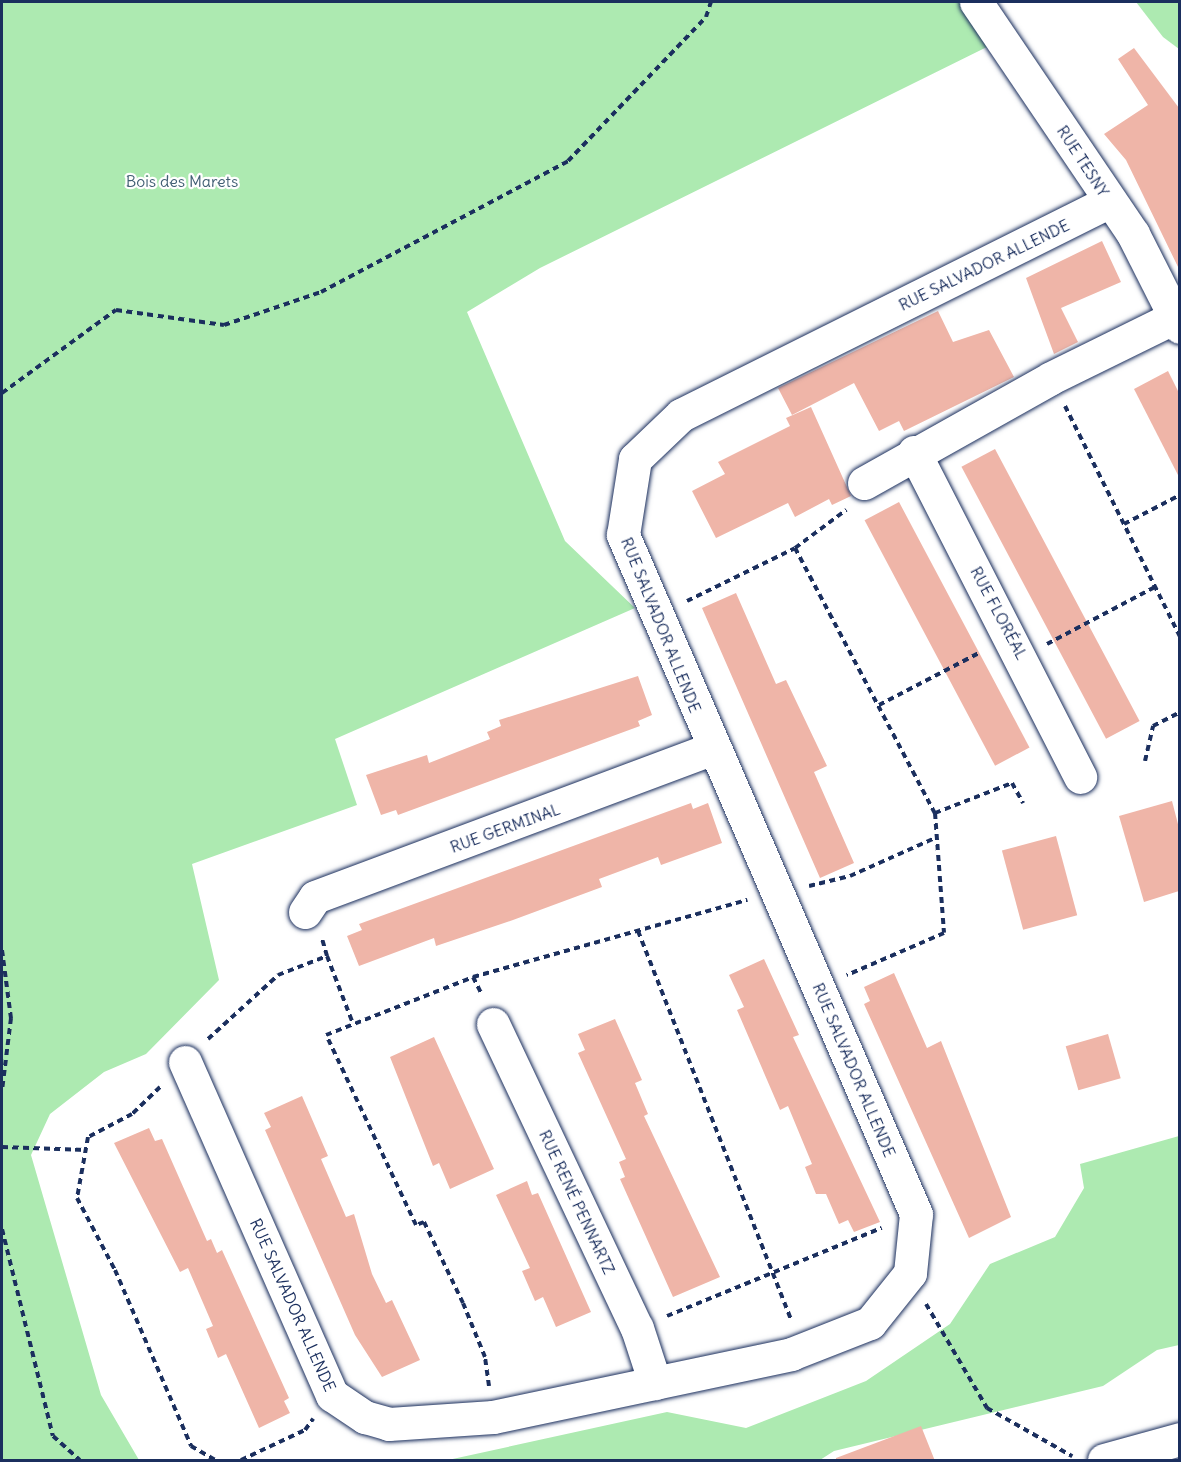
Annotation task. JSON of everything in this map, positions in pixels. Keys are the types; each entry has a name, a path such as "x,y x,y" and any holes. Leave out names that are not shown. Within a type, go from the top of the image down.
{"street":[{"name":"RUE TESNY","path":"976,2 1109,202 1133,234 1176,322"},
{"name":"RUE SALVADOR ALLENDE","path":"185,1062 332,1395 365,1417 429,1423 493,1417 801,1351 870,1323 910,1273 916,1214 820,989 711,749 623,535 635,459 681,415 1109,202"},
{"path":"864,483 914,452 1051,378 1176,322"},
{"name":"RUE FLORÉAL","path":"914,452 1017,647 1080,777"},
{"name":"RUE GERMINAL","path":"305,912 315,897 711,749"},
{"name":"RUE RENÉ PENNARTZ","path":"493,1024 637,1328 655,1383"},
{"path":"1104,1461 1179,1438"}],"path":[{"path":"2,393 116,310 224,325 321,292 568,161 706,16 711,2"},
{"path":"1051,378 1179,637"},
{"path":"690,600 795,548 859,498 864,483"},
{"path":"1124,524 1179,495"},
{"path":"795,548 935,813 944,933 820,989"},
{"path":"879,705 1155,587"},
{"path":"1145,760 1153,726 1179,712"},
{"path":"935,813 1012,783 1023,803"},
{"path":"776,890 850,876 937,837"},
{"path":"305,912 327,956 352,1022"},
{"path":"638,932 775,1272 801,1351"},
{"path":"2,950 11,1018 2,1090"},
{"path":"215,1461 191,1446 115,1270 77,1198 88,1137 132,1114 240,1004 278,975 327,956"},
{"path":"2,1147 86,1150"},
{"path":"637,1328 916,1214"},
{"path":"2,1229 53,1436 80,1461"},
{"path":"910,1273 987,1408 1080,1461"},
{"path":"241,1461 305,1430 332,1395"}],"green space":[{"name":"Bois des Marets","path":"2,2 962,2 995,43 540,268 467,312 565,541 635,608 335,739 357,805 192,864 219,980 146,1054 104,1072 50,1114 31,1155 101,1395 139,1460 2,1460"},
{"path":"1136,2 1179,2 1179,49 1163,37"},
{"path":"1179,1136 1179,1345 1157,1350 1103,1386 834,1451 820,1460 448,1460 667,1412 746,1428 866,1381 950,1324 990,1264 1055,1237 1084,1188 1080,1164"}],"building":[{"path":"1134,48 1179,108 1179,269 1126,160 1104,134 1148,105 1118,59"},
{"path":"1102,241 1121,282 1061,308 1078,342 1054,354 1026,278"},
{"path":"938,311 953,342 989,330 1014,377 904,431 899,421 879,431 854,383 792,415 778,388"},
{"path":"1168,371 1179,393 1179,477 1134,389"},
{"path":"811,407 851,496 832,505 829,499 795,517 788,503 716,538 692,491 725,474 718,462 790,426 786,418"},
{"path":"995,449 1140,721 1106,739 961,467"},
{"path":"899,502 1030,747 995,766 865,520"},
{"path":"736,593 776,684 786,680 827,766 814,772 854,863 820,878 702,608"},
{"path":"638,676 652,715 638,721 640,726 398,815 396,810 381,815 366,775 427,755 429,763 490,739 487,732 501,726 499,720"},
{"path":"1172,801 1179,828 1179,891 1144,902 1119,816"},
{"path":"691,803 693,809 708,803 722,843 661,865 658,857 599,879 602,887 513,920 436,946 434,938 359,966 347,936 362,930 359,924"},
{"path":"1056,836 1077,915 1023,930 1002,850"},
{"path":"764,959 799,1035 793,1037 880,1222 854,1232 848,1220 839,1224 826,1194 816,1194 805,1167 812,1164 788,1106 780,1110 737,1010 744,1007 729,975"},
{"path":"894,973 927,1048 941,1041 1011,1217 969,1238 864,1004 870,1001 864,987"},
{"path":"615,1019 642,1080 635,1083 648,1114 644,1116 720,1277 673,1297 620,1179 625,1177 619,1162 626,1159 578,1053 585,1050 578,1034"},
{"path":"1108,1034 1121,1078 1078,1090 1066,1046"},
{"path":"434,1037 494,1169 450,1189 439,1163 433,1166 390,1057"},
{"path":"302,1096 328,1156 321,1159 346,1217 354,1214 372,1274 386,1303 392,1300 420,1360 382,1377 355,1335 265,1130 271,1127 264,1113"},
{"path":"149,1128 155,1141 162,1139 207,1241 211,1239 217,1253 222,1250 289,1398 284,1401 290,1413 259,1428 226,1354 218,1358 206,1329 213,1326 188,1268 180,1272 114,1143"},
{"path":"527,1181 532,1195 538,1193 591,1312 556,1327 543,1297 535,1301 522,1271 530,1268 496,1195"},
{"path":"921,1426 935,1461 836,1461 836,1458"}]}
